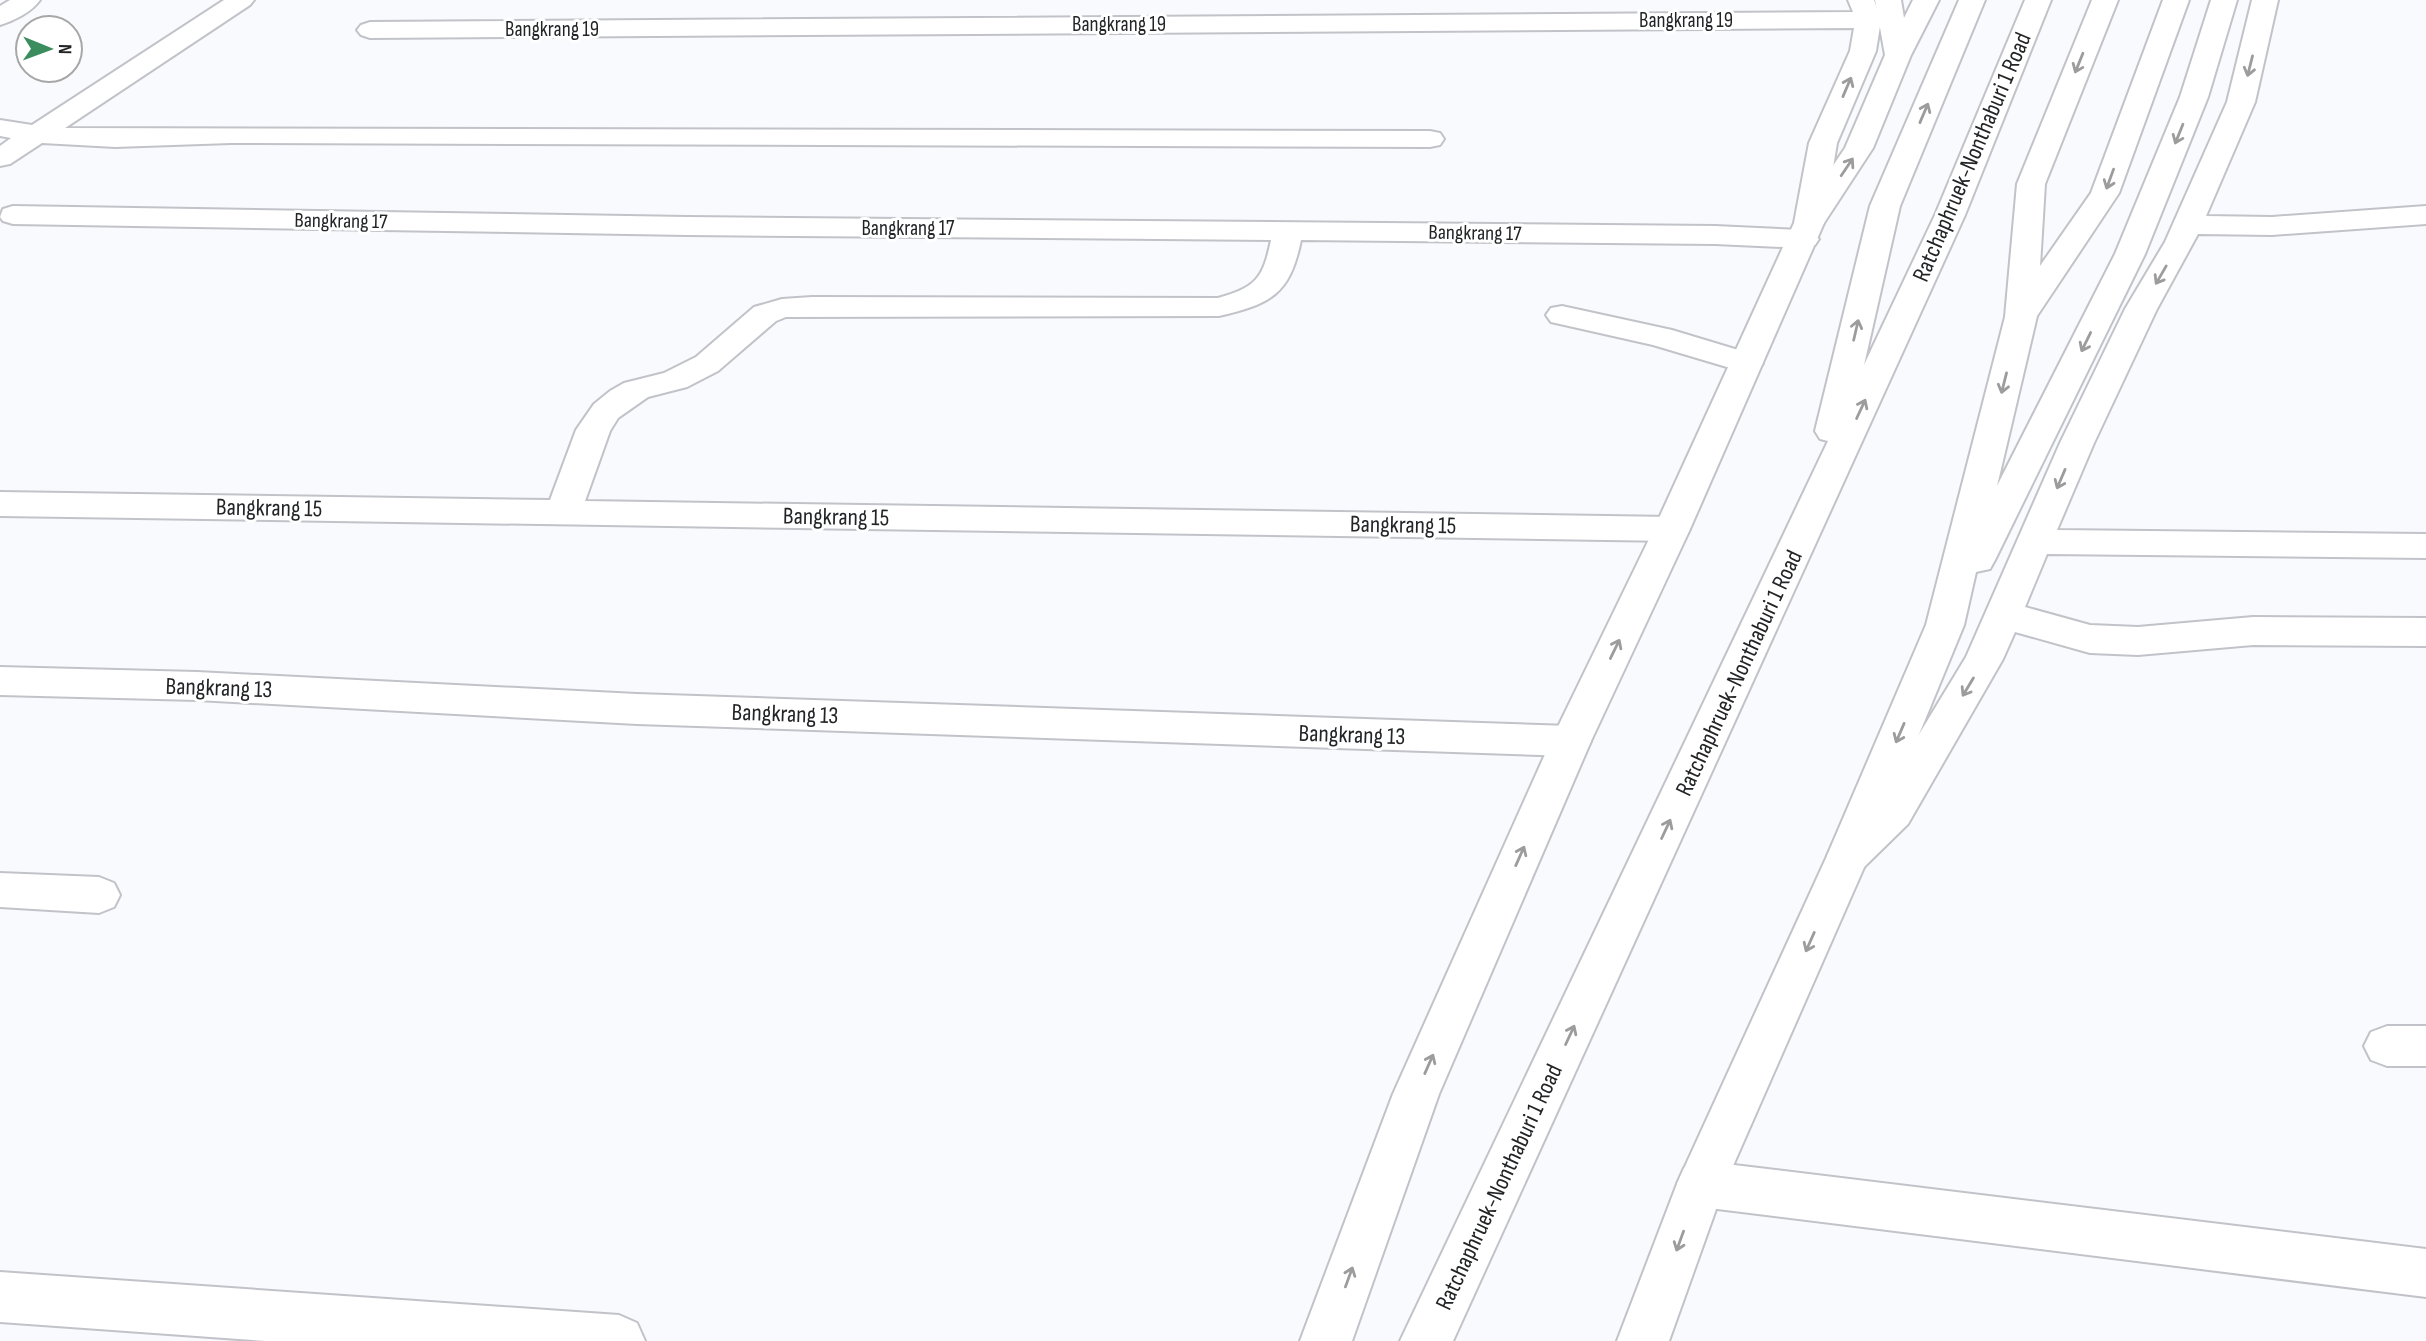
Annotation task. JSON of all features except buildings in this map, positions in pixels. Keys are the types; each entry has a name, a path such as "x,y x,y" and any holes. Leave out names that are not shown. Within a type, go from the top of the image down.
{"street":[{"path":"0,17 27,0"},
{"path":"0,158 241,0"},
{"path":"1888,0 1898,55"},
{"path":"1326,1341 1416,1094 1571,741 1672,529 1806,231 1859,148 1898,55 1926,0"},
{"path":"1812,515 1885,206 1972,0"},
{"name":"Ratchaphruek-Nonthaburi 1 Road","path":"1426,1341 1950,215 2038,0"},
{"path":"1945,625 2021,317 2031,184 2105,0"},
{"path":"2021,317 2105,193 2176,0"},
{"path":"1643,1341 1701,1184 1848,856 1945,625 2130,254 2194,97 2224,0"},
{"path":"1848,856 1893,813 1984,659 2077,443 2141,309 2187,225 2241,102 2265,0"},
{"path":"1806,231 1823,143 1863,51 1865,10"},
{"name":"Bangkrang 19","path":"370,30 1352,11 1865,10"},
{"path":"0,128 80,139 245,135 1430,139"},
{"name":"Bangkrang 17","path":"13,215 1714,235 1806,231"},
{"path":"2187,225 2272,226 2426,215"},
{"path":"563,512 593,429 606,411 636,390 675,380 707,364 765,314 782,308 812,306 1219,307 1252,299 1271,287 1280,274 1288,231"},
{"path":"1562,315 1661,337 1747,363"},
{"name":"Bangkrang 15","path":"0,504 1672,529"},
{"path":"2034,542 2426,546"},
{"path":"2003,614 2090,639 2138,641 2253,631 2426,632"},
{"name":"Bangkrang 13","path":"0,681 197,687 637,709 1571,741"},
{"path":"0,890 99,895"},
{"path":"1701,1184 2426,1273"},
{"path":"0,1297 619,1341"}]}
